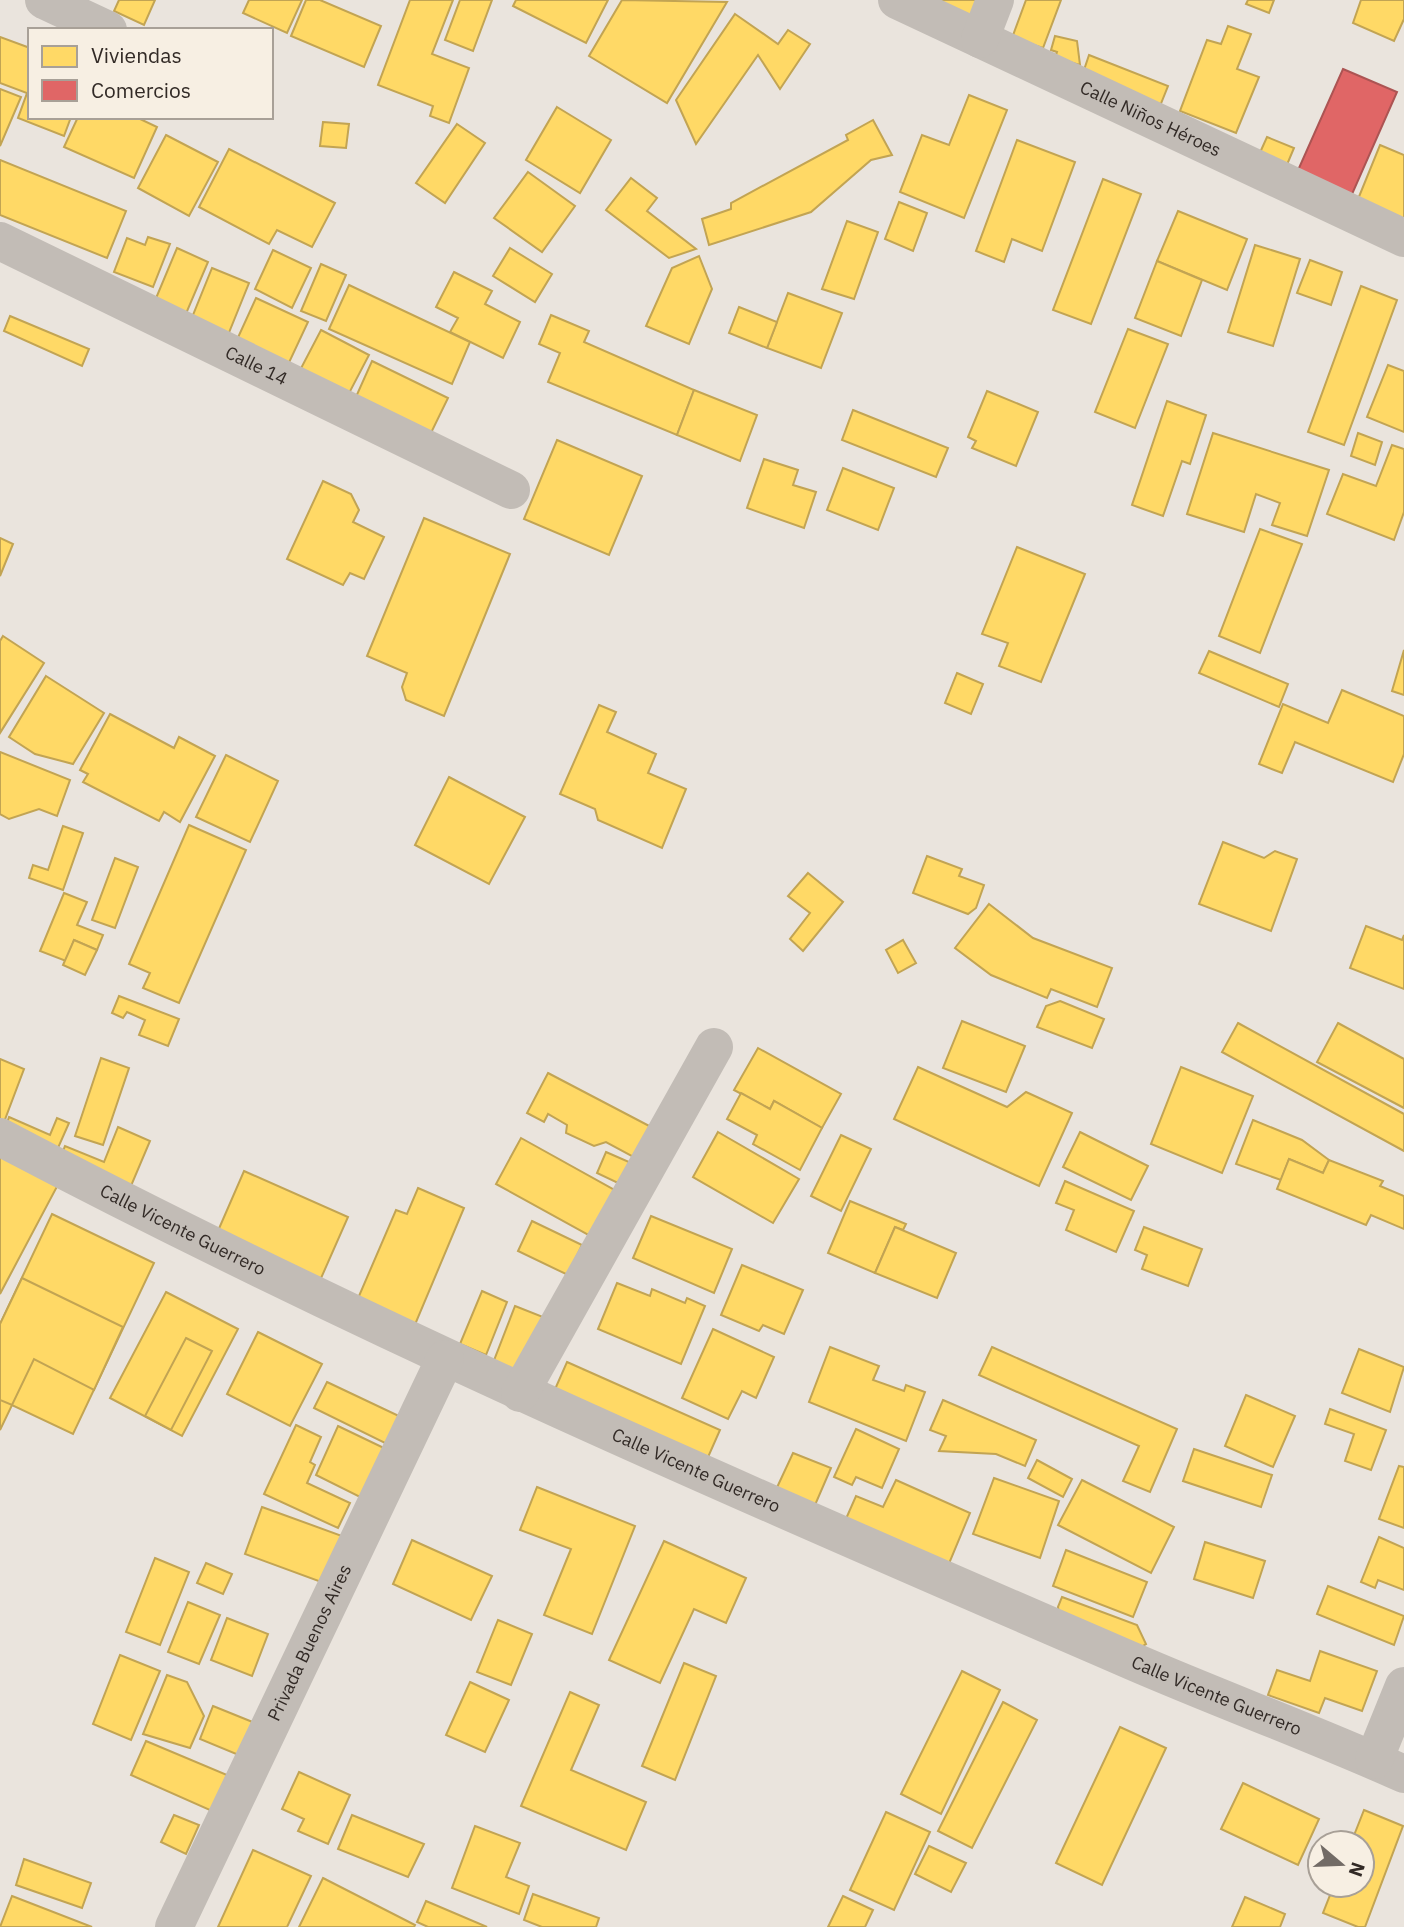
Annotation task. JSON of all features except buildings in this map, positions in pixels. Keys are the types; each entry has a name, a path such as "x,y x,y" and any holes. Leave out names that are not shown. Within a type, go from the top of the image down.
{"street":[{"path":"44,0 104,28"},
{"name":"Calle Niños Héroes","path":"897,0 1404,238"},
{"path":"980,39 995,0"},
{"name":"Calle 14","path":"0,241 511,490"},
{"path":"520,1392 714,1047"},
{"name":"Calle Vicente Guerrero","path":"0,1137 162,1222 445,1359 1123,1657 1389,1767"},
{"name":"Privada Buenos Aires","path":"174,1927 445,1359"},
{"path":"1389,1767 1404,1686"}]}
